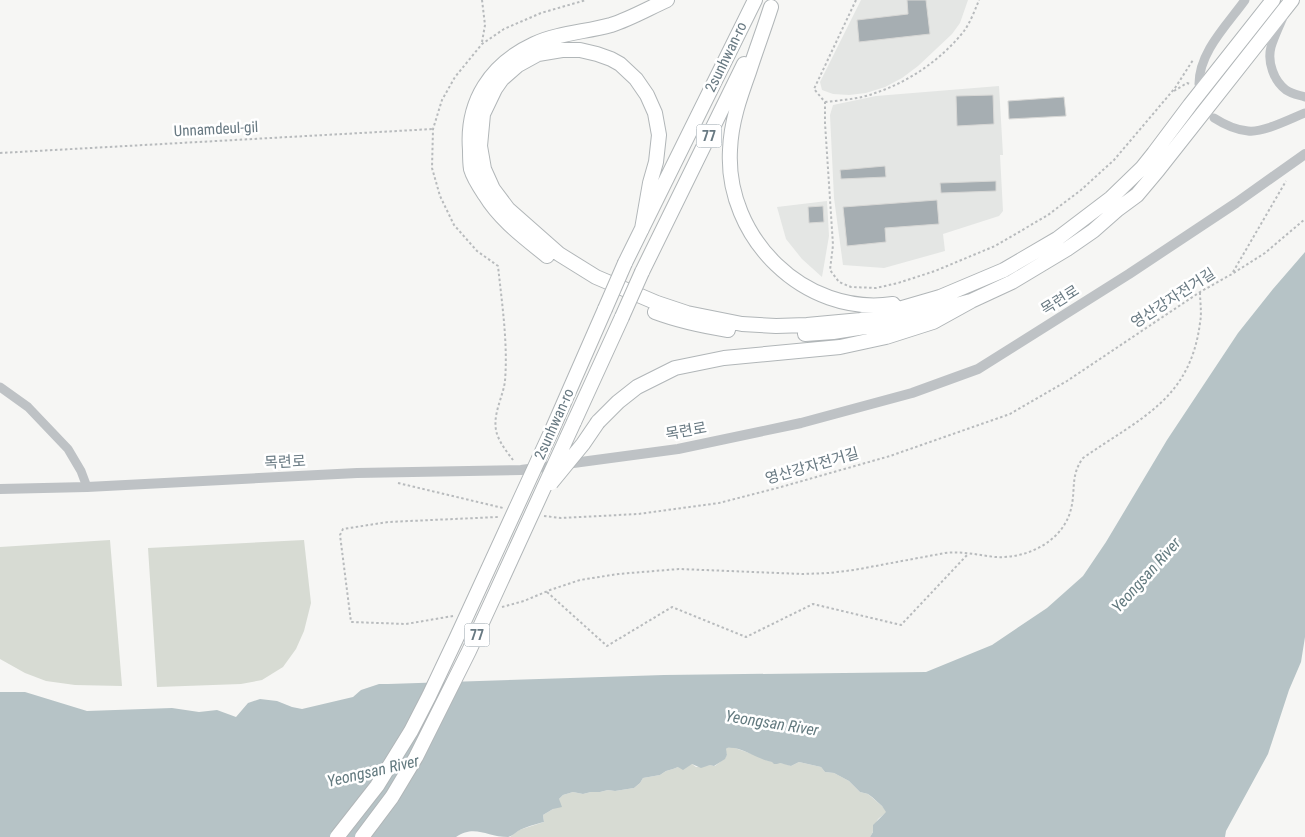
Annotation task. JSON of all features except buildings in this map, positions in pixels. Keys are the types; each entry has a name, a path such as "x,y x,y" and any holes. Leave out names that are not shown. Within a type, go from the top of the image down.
{"highway":[{"path":"667,0 612,24 558,36 535,44 500,66 484,85 470,124 471,169 486,196 501,216 548,257 598,288 674,319 700,326 763,334 792,335 833,332 890,323 971,301"},
{"name":"2sunhwan-ro","path":"337,837 377,786 411,730 433,688 552,430 625,263 755,0"},
{"path":"642,228 650,183 656,162 659,135 655,112 647,95 636,79 620,64 611,59 580,50 562,50 538,54 518,65 494,88 483,114 481,129 480,146 484,169 493,189 508,209 559,254 596,277 657,303 687,313 742,324 807,325 861,320 940,297 1004,270 1057,239 1111,198 1142,168 1273,0"},
{"path":"538,500 583,444 598,422 618,402 638,387 675,368 724,358 840,348 886,337 933,322 971,301 1012,282 1067,250 1093,232 1137,195 1291,2"},
{"path":"773,4 736,109 730,150 731,178 735,199 754,238 768,258 786,274 804,287 827,297 847,303 878,306 940,297"},
{"name":"2sunhwan-ro","path":"362,837 392,797 416,757 470,651 642,272 773,4"}],"street":[{"path":"1199,84 1199,76 1207,51 1245,0"},
{"path":"1291,2 1270,48 1271,66 1278,80 1287,90 1305,96"},
{"path":"1214,118 1238,130 1250,132 1264,129 1305,113"},
{"name":"목련로","path":"0,489 87,487 357,473 521,470 678,449 800,423 912,394 978,369 1129,274 1236,203 1305,154"},
{"path":"0,387 28,408 68,448 81,471 87,487"}],"path":[{"path":"482,0 485,25 482,44"},
{"path":"856,0 814,89 826,102 825,123 833,245 830,270 839,282 851,287 876,288 935,271 995,246 1048,215 1081,190 1114,160 1172,92 1195,57"},
{"path":"826,102 875,94 928,66 965,30 979,0"},
{"path":"1172,92 1187,84 1199,84"},
{"name":"Unnamdeul-gil","path":"0,153 433,128"},
{"name":"영산강자전거길","path":"1232,274 1289,175"},
{"name":"영산강자전거길","path":"538,516 562,518 638,514 719,503 890,456 1010,414 1067,381 1200,292 1265,253 1305,219"},
{"path":"502,607 524,601 580,580 618,574 679,569 803,574 854,570 945,552 996,557 1012,556 1045,545 1064,527 1071,511 1074,478 1078,465 1083,458 1150,413 1181,381 1195,351 1200,321 1200,292"},
{"path":"396,482 511,510"},
{"path":"455,616 406,624 351,622 340,535 343,529 388,522 502,516"},
{"path":"547,592 607,646 672,607 746,637 813,604 901,625 969,553"}],"shaded area":[{"path":"861,0 968,0 960,23 952,34 918,66 902,78 885,87 866,93 833,94 822,90 820,82"},
{"path":"999,86 1003,155 1000,155 1003,211 999,216 943,234 945,251 884,268 843,265 834,198 830,115 833,105 876,96"},
{"path":"827,201 829,236 822,277 802,259 786,239 777,207"},
{"path":"110,540 122,686 75,685 46,681 25,673 0,659 0,547"},
{"path":"304,540 311,603 304,631 296,649 283,667 262,680 241,684 157,687 148,548"},
{"path":"732,747 768,761 791,766 799,762 821,767 825,772 834,773 849,781 860,792 868,794 887,812 878,820 870,837 510,837 519,830 544,822 543,815 553,809 563,795 573,792 583,794 634,788 643,778 660,775 678,767 692,764 696,767 715,766 727,755 725,749"}],"water":[{"name":"Yeongsan River","path":"1305,252 1305,637 1301,662 1289,690 1268,754 1226,831 1225,837 870,837 873,832 873,825 886,812 872,797 860,792 849,781 834,773 825,772 821,767 799,762 791,766 780,763 774,764 744,751 727,748 725,759 714,766 710,765 701,768 692,764 683,770 678,767 660,775 643,778 634,788 583,794 573,792 563,795 559,799 562,807 553,809 543,815 544,822 524,828 508,837 475,831 463,833 456,837 0,837 0,692 25,692 87,711 172,708 199,712 217,710 236,717 248,703 260,699 277,701 302,709 353,697 361,690 379,684 664,675 926,672 992,645 1047,608 1083,576 1106,542 1167,440 1238,333"}]}
